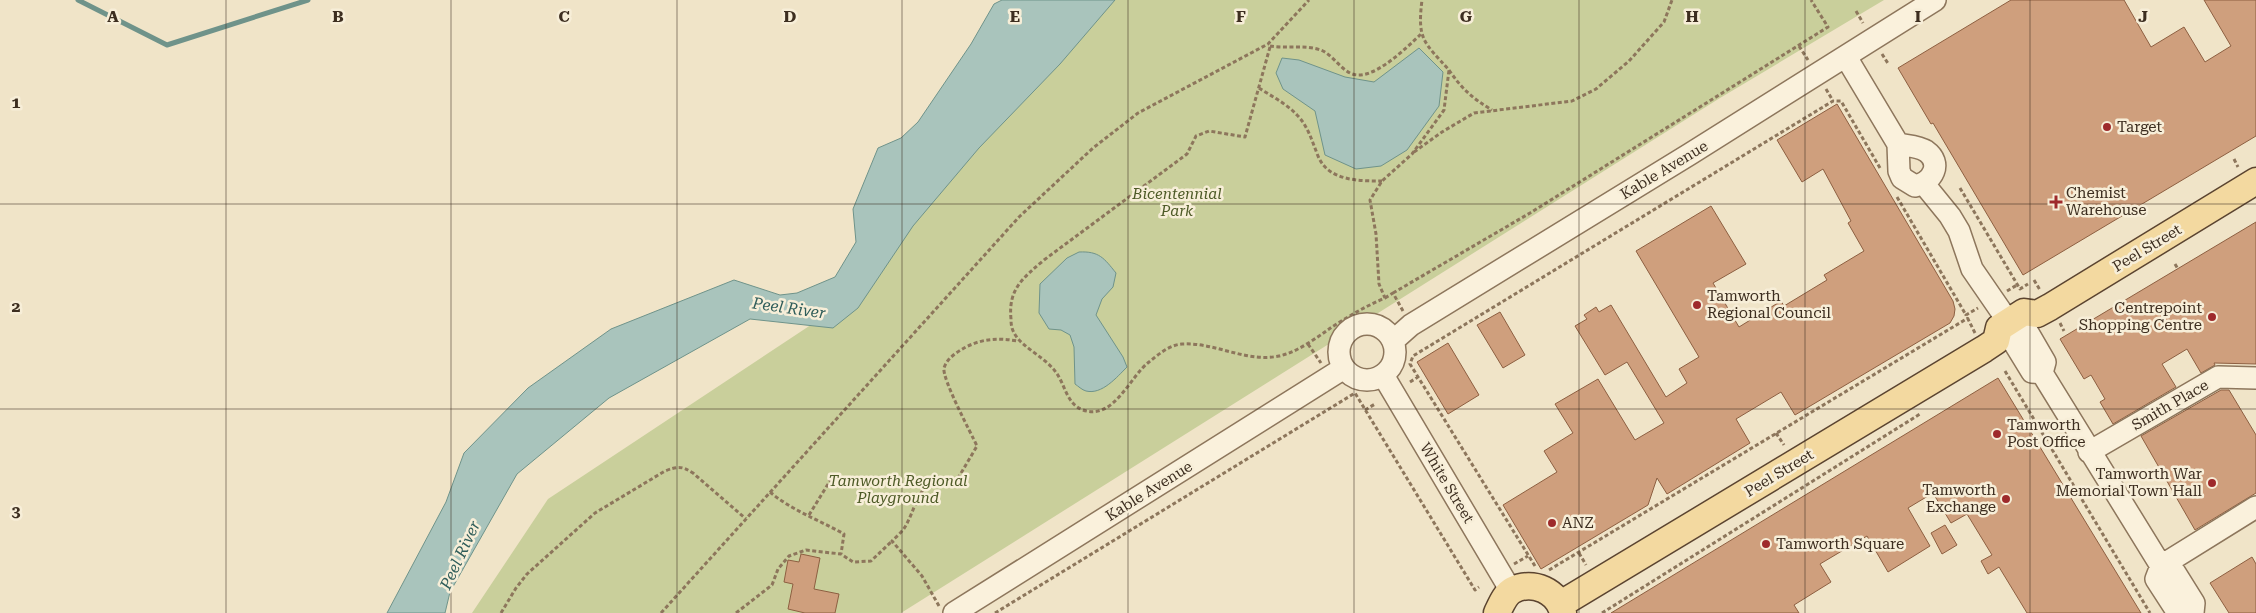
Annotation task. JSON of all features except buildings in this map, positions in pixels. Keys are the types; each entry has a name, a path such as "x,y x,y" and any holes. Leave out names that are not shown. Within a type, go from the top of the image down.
{"main road":[{"name":"Peel Street","path":"1562,609 2012,330 2248,176"},
{"path":"1497,613 1502,602 1512,591 1525,587 1536,587 1554,596 1562,609"}],"street":[{"name":"Kable Avenue","path":"1393,341 1411,324 1846,56 1925,3"},
{"path":"1846,56 1898,144 1899,171 1902,178 1915,186 1924,184 1931,179 1935,171 1928,152 1918,147 1898,144"},
{"path":"1924,184 1950,216 1959,231 1972,269 1980,283 1994,298 2032,372 2042,373 2161,566 2174,571 2194,604 2193,613"},
{"path":"1372,324 1381,328 1393,341 1395,350 1394,360 1383,375 1367,380 1358,379 1344,368 1339,351 1341,342 1354,328 1372,324"},
{"name":"Kable Avenue","path":"954,613 1344,368"},
{"name":"White Street","path":"1383,375 1512,591"},
{"name":"Smith Place","path":"2089,452 2218,376 2256,378"},
{"path":"2178,613 2156,579 2161,566 2256,507"}],"path":[{"path":"661,613 1020,217 1093,148 1138,113 1269,45 1308,0"},
{"path":"1422,0 1420,17 1423,41 1449,70 1460,87 1478,102 1492,110"},
{"path":"1385,298 1379,284 1376,234 1370,200 1382,181 1412,154 1457,122 1474,113 1572,101 1596,89 1629,61 1664,22 1672,0"},
{"path":"1269,45 1245,137 1209,131 1196,136 1188,154 1087,227 1026,275 1013,292 1010,311 1012,330 1019,341 1043,357 1057,373 1072,402 1084,410 1099,411 1114,403 1143,366 1166,349 1181,344 1256,358 1280,356 1308,344 1362,309 1393,294 1530,213 1828,28 1811,0"},
{"path":"1856,11 1858,15"},
{"path":"1269,45 1306,47 1324,51 1351,73 1362,75 1376,70 1397,56 1422,34"},
{"path":"1799,46 1810,63"},
{"path":"1412,154 1444,110 1449,70"},
{"path":"1825,86 1833,100"},
{"path":"1259,88 1297,114 1311,134 1319,158 1332,174 1357,181 1382,181"},
{"path":"1539,573 1410,364 1413,356 1833,100 1841,101 1884,176"},
{"path":"2234,159 2248,176"},
{"path":"1960,188 2020,289 2028,284"},
{"path":"1894,193 1967,317 2012,330"},
{"path":"2175,264 2178,269"},
{"path":"2034,280 2012,330 2005,371 2150,613"},
{"path":"1393,294 1403,311"},
{"path":"1545,573 1967,317 1980,307"},
{"path":"736,613 772,585 778,569 789,556 806,550 841,554 853,562 870,562 905,529 922,490 932,482 943,482 954,486 977,446 947,383 944,370 948,358 964,348 984,340 1001,338 1019,341"},
{"path":"1422,344 1425,348"},
{"path":"2005,371 2010,367"},
{"path":"1410,382 1418,377"},
{"path":"995,613 1355,393 1474,590 1479,587"},
{"path":"1365,410 1375,404"},
{"path":"1602,613 1927,410"},
{"path":"1776,433 1789,452"},
{"path":"501,613 527,574 595,513 671,468 677,466 684,467 693,473 746,519"},
{"path":"809,514 833,476"},
{"path":"770,492 787,506 809,514 844,534 841,554"},
{"path":"892,541 922,576 942,613"},
{"path":"1579,553 1589,569"},
{"path":"1514,564 1528,556"}],"green space":[{"name":"Bicentennial Park","path":"1091,0 1884,0 1720,98 901,613 472,613 548,499 847,301"}],"water":[{"name":"Peel River","path":"1002,0 1115,0 1060,64 979,148 913,226 858,308 833,328 750,319 609,398 517,474 450,592 445,613 387,613 446,502 464,453 528,388 611,329 734,280 780,295 797,293 835,277 856,242 853,209 878,148 901,138 918,122 971,44 994,4"},
{"path":"1419,48 1443,72 1439,106 1407,150 1381,166 1356,169 1325,155 1315,111 1283,89 1276,73 1282,58 1299,60 1345,77 1374,82"},
{"path":"1079,252 1096,254 1108,263 1116,273 1113,287 1102,299 1096,315 1123,357 1127,367 1109,384 1092,392 1075,384 1074,347 1070,335 1061,330 1049,329 1039,313 1040,284 1067,258"}],"waterway":[{"path":"78,0 167,45 308,0"}],"place":[{"name":"Target","path":"2107,127"},
{"name":"Chemist Warehouse","path":"2056,202"},
{"name":"Tamworth Regional Council","path":"1697,305"},
{"name":"Centrepoint Shopping Centre","path":"2212,317"},
{"name":"Tamworth Post Office","path":"1997,434"},
{"name":"Tamworth War Memorial Town Hall","path":"2212,483"},
{"name":"Tamworth Exchange","path":"2006,499"},
{"name":"ANZ","path":"1552,523"},
{"name":"Tamworth Square","path":"1766,544"}],"park label":[{"name":"Tamworth Regional Playground","path":"898,490"}]}
